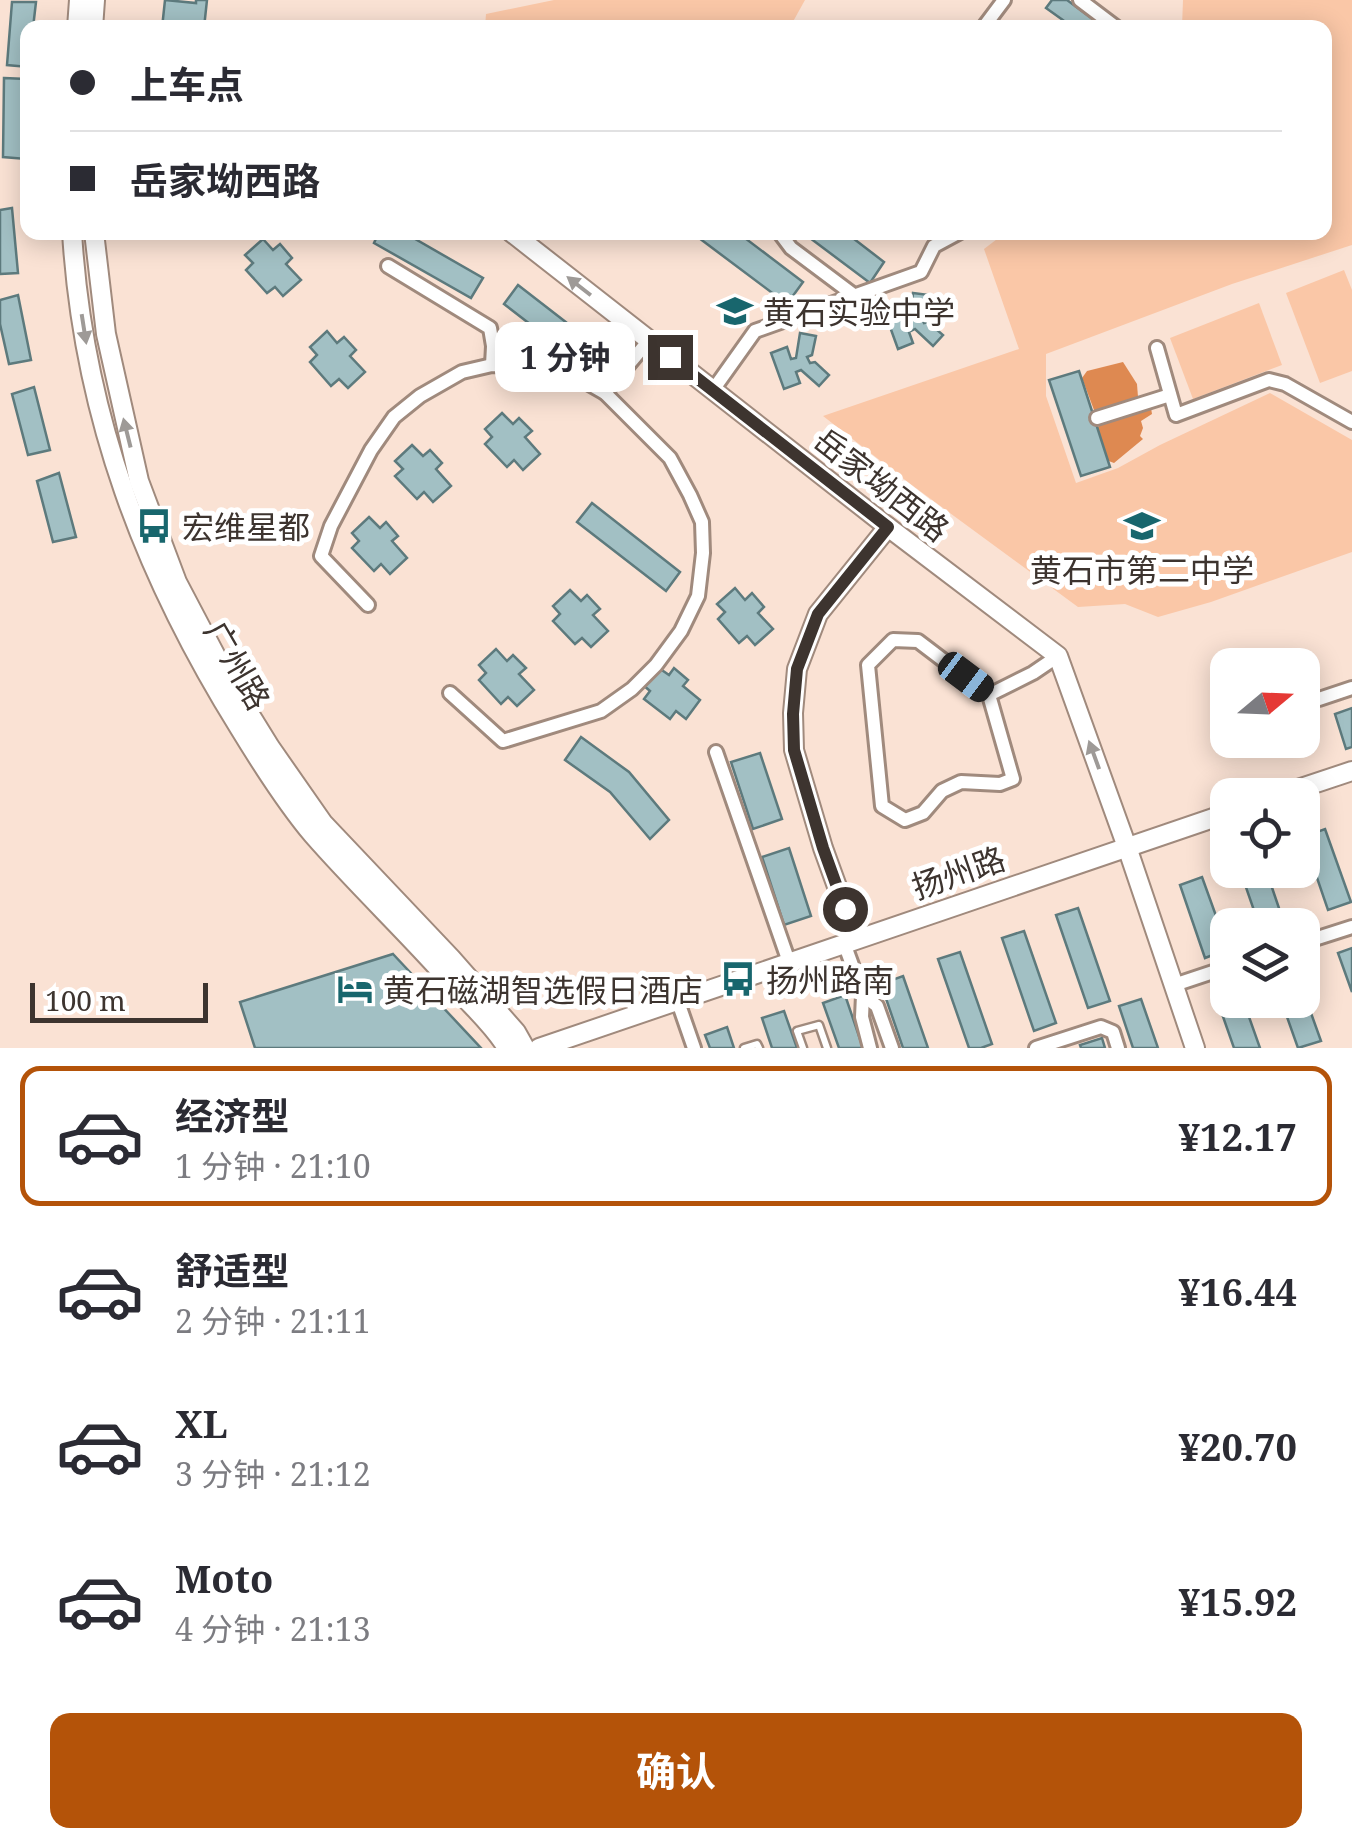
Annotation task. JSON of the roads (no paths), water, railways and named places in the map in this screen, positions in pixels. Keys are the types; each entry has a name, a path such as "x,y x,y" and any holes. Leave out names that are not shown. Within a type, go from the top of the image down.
{"main road":[{"name":"广州路","path":"73,240 96,405 121,486 162,588 214,686 256,756 311,833 440,968 506,1048"},
{"name":"广州路","path":"95,240 106,334 139,481 177,582 219,662 270,747 324,823 452,958 526,1048"},
{"name":"岳家坳西路","path":"521,240 1058,656"},
{"path":"850,941 794,750 797,669 818,614 888,527"},
{"path":"1058,656 1195,1048"},
{"path":"1320,782 1352,771"},
{"name":"扬州路","path":"539,1048 1210,819"}],"street":[{"path":"1080,0 1106,20"},
{"path":"784,240 855,296"},
{"path":"713,390 756,332 920,272 934,246 945,240"},
{"path":"388,266 490,328 492,366"},
{"path":"606,393 649,340"},
{"path":"1158,348 1176,415 1270,380 1285,384 1352,422"},
{"path":"368,605 322,556 331,526 394,416 462,372 492,366 538,366 577,377 606,393 670,458 702,522 703,554 698,596 681,631 656,665 632,690 601,711 503,741 450,693"},
{"path":"1103,416 1170,395"},
{"path":"892,640 918,642 990,695 1012,779 1000,784 961,782 942,791 923,813 906,820 882,806 868,665 892,640"},
{"path":"990,695 1058,656"},
{"path":"1320,699 1352,688"},
{"path":"716,752 789,962"},
{"path":"1320,937 1352,927"},
{"path":"850,941 870,1048"},
{"path":"1174,984 1210,973"},
{"path":"863,995 877,1006 892,1048"},
{"path":"676,999 694,1048"},
{"path":"1036,1048 1065,1044 1101,1027 1113,1032 1118,1048"}],"lane":[{"path":"803,1048 797,1030 819,1024 827,1048"},
{"path":"744,1048 757,1044 759,1048"}],"place":[{"name":"黄石实验中学","path":"735,311"},
{"name":"宏维星都","path":"154,526"},
{"name":"黄石市第二中学","path":"1142,526"},
{"name":"扬州路南","path":"738,979"},
{"name":"黄石磁湖智选假日酒店","path":"355,989"}]}
